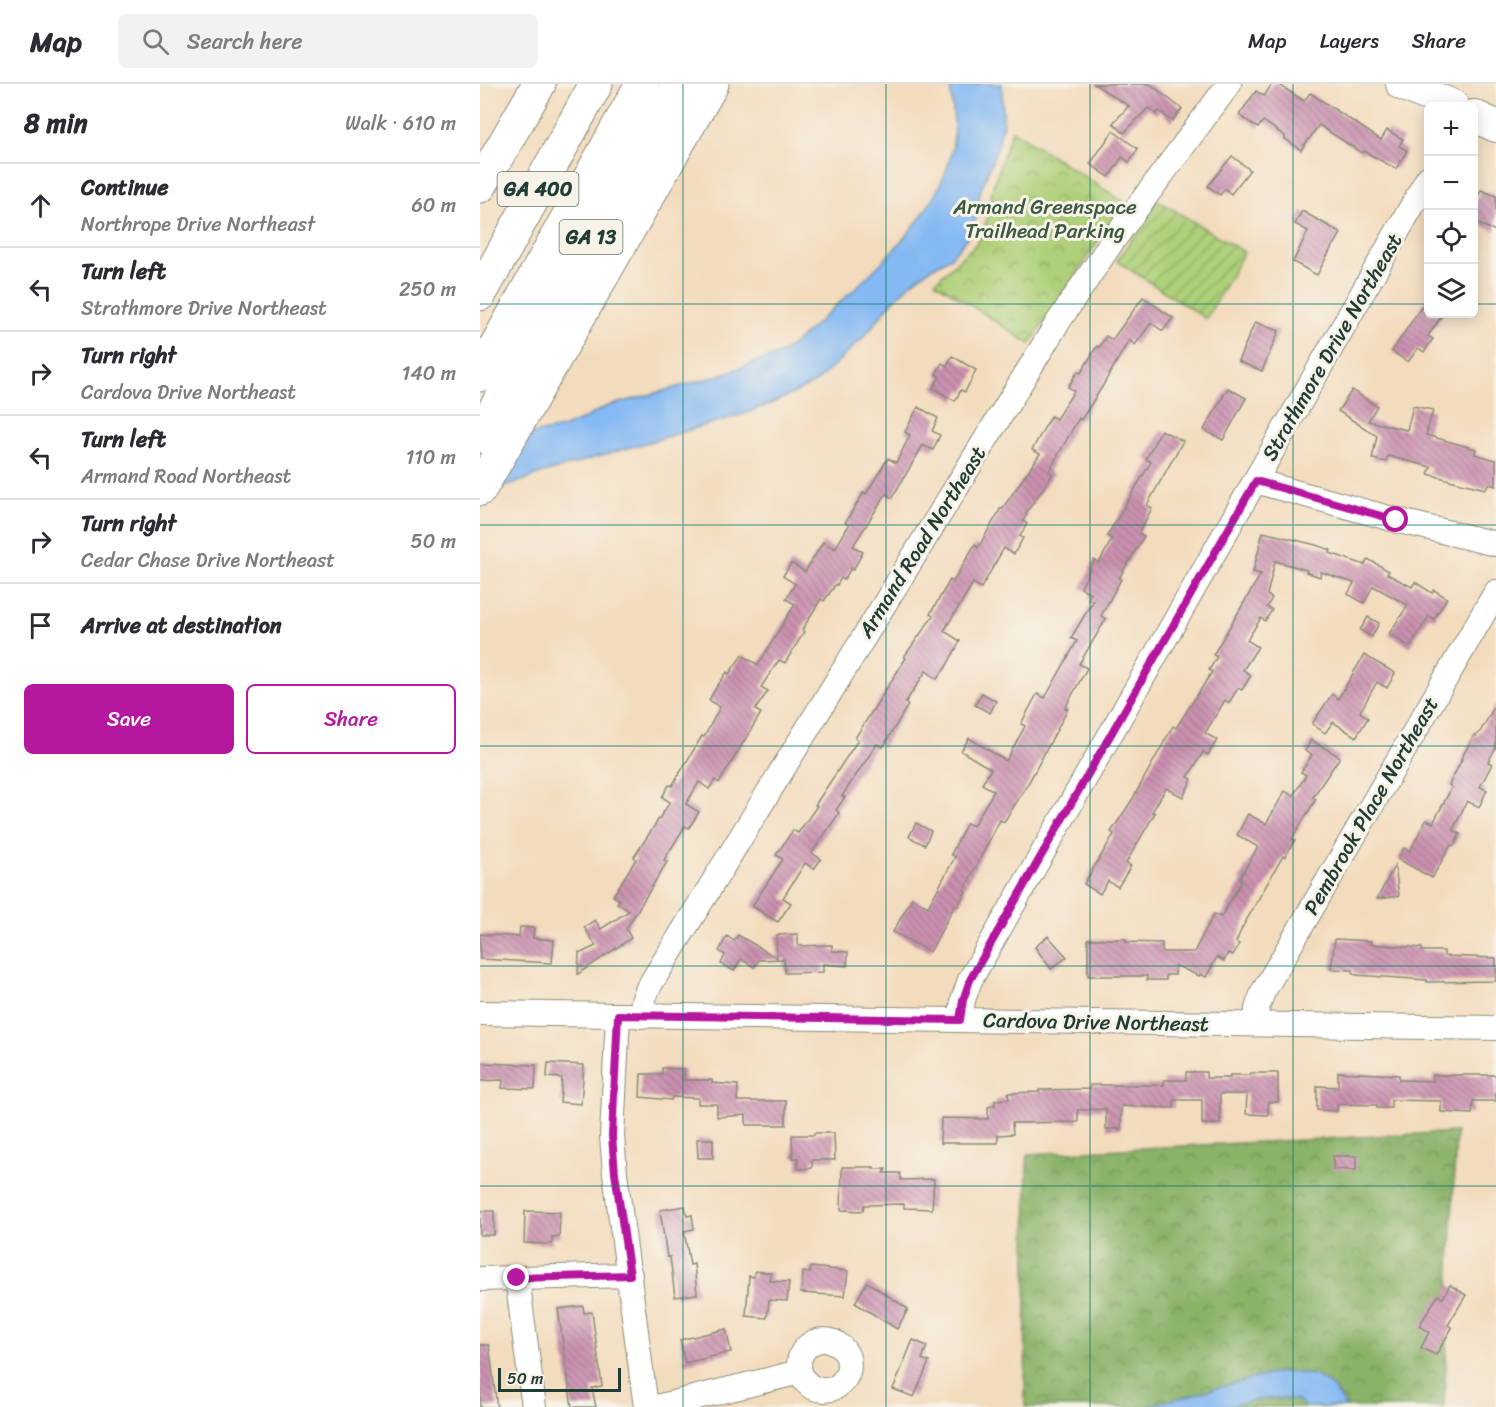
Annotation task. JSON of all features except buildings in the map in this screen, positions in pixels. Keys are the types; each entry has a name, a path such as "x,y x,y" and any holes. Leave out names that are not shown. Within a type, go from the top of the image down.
{"highway":[{"path":"480,186 539,84"},
{"name":"GA 400","path":"480,294 596,84"},
{"path":"493,383 642,84"},
{"name":"GA 13","path":"480,436 493,383 678,84"},
{"name":"GA 13","path":"480,489 712,84"}],"main road":[{"path":"1402,84 1444,102"},
{"path":"1478,118 1496,126"}],"street":[{"name":"Armand Road Northeast","path":"646,1407 612,1136 630,1015 643,1001 648,988 1058,322 1114,239 1229,84"},
{"name":"Strathmore Drive Northeast","path":"960,1020 963,1000 970,980 1424,185"},
{"path":"1256,481 1396,520 1496,544"},
{"name":"Pembrook Place Northeast","path":"1256,1024 1257,1008 1263,992 1496,592"},
{"name":"Cardova Drive Northeast","path":"480,1013 1496,1028"},
{"path":"480,1279 630,1275"},
{"path":"517,1278 534,1407"},
{"path":"657,1407 800,1372"}],"green space":[{"name":"Armand Greenspace Trailhead Parking","path":"1012,130 1124,202 1030,344 935,282 977,243 987,220 993,186"},
{"path":"1157,200 1244,252 1206,319 1117,261"},
{"path":"1456,1132 1444,1407 1025,1407 1027,1154"}],"water":[{"path":"950,84 1002,84 1003,122 998,146 980,192 977,216 967,238 951,257 910,284 862,339 815,383 747,413 543,473 480,497 480,453 532,434 561,428 605,407 714,377 782,353 795,343 890,253 913,227 932,200 946,173 953,144 954,122"},
{"path":"1279,1372 1302,1373 1319,1378 1333,1388 1346,1407 1306,1407 1298,1401 1281,1398 1223,1407 1143,1407"}],"route":[{"path":"517,1278 630,1275 612,1136 618,1015 960,1020 963,1000 970,980 1256,481 1396,520"}]}
